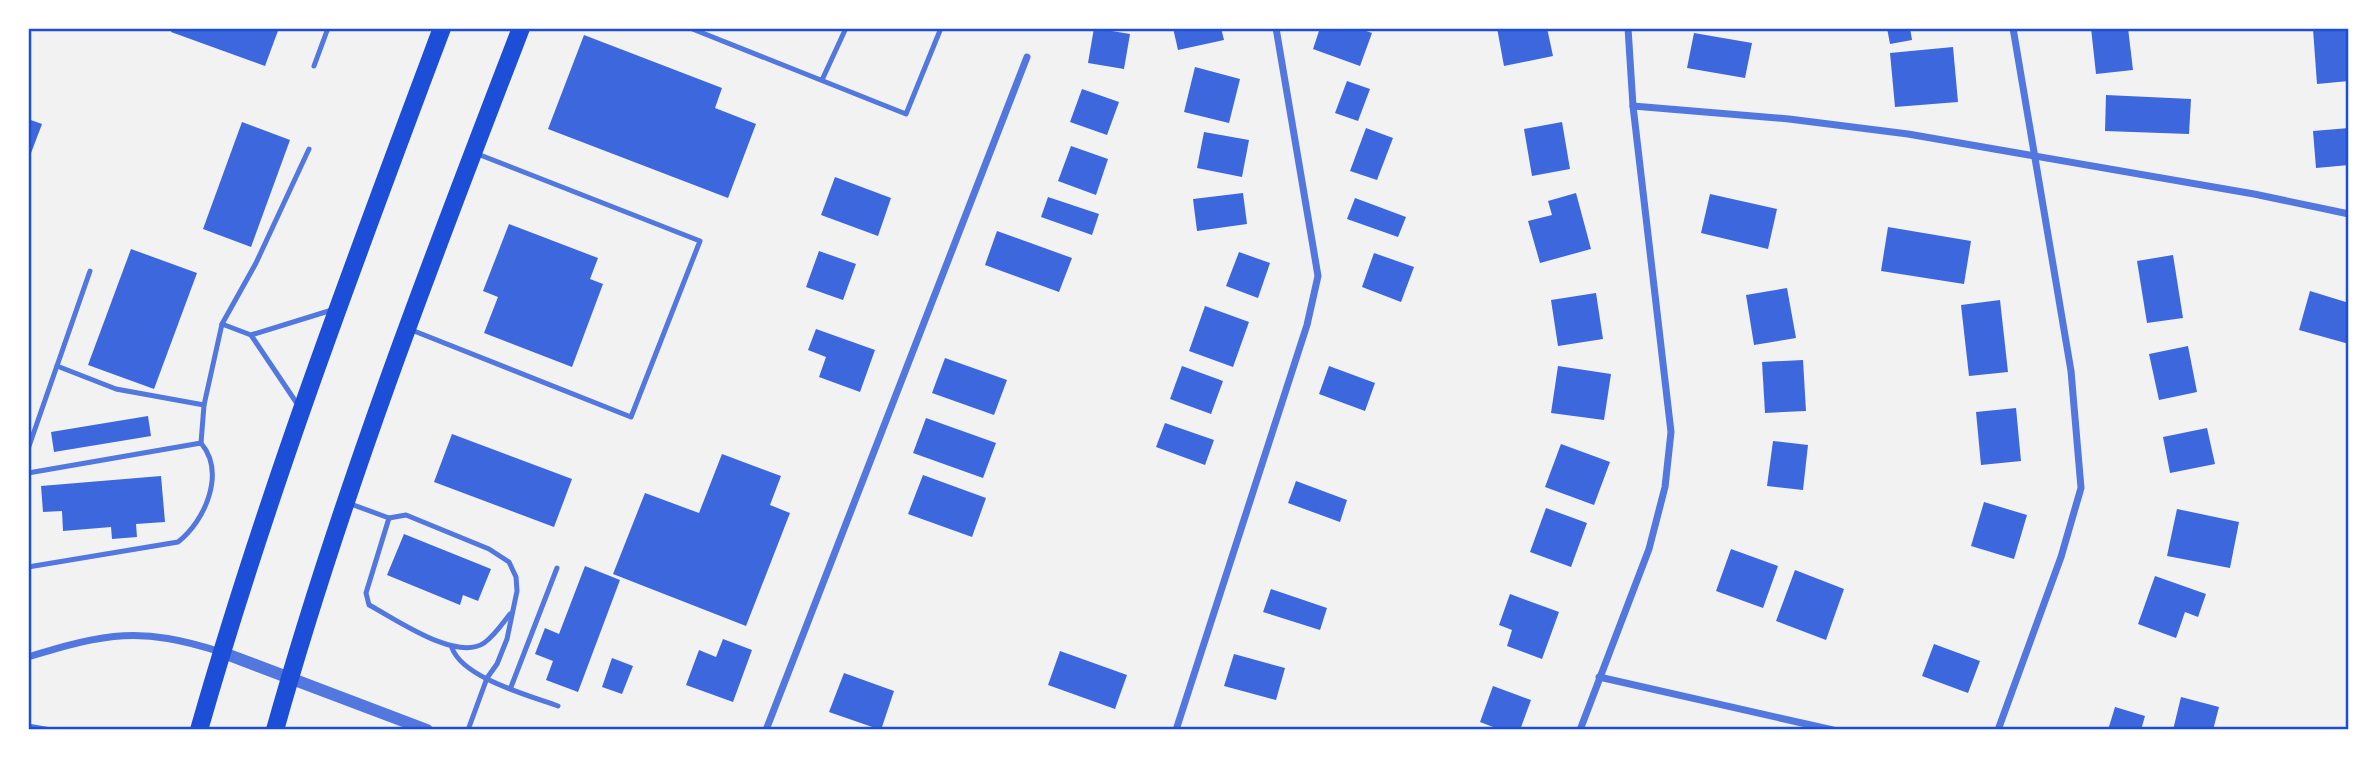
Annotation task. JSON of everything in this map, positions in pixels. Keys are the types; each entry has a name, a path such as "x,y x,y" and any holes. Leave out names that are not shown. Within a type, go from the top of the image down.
{"main road":[{"path":"199,730 221,652 302,411 442,28"},
{"path":"275,730 290,677 407,328 521,28"}],"street":[{"path":"1175,730 1307,325 1318,276 1276,28"},
{"path":"1580,730 1649,548 1665,487 1671,432 1633,106 1628,28"},
{"path":"1998,730 2061,557 2081,488 2071,371 2013,28"},
{"path":"766,730 1027,57"},
{"path":"1633,106 1789,119 1908,134 2254,194 2349,214"},
{"path":"28,657 79,641 126,633 179,639 290,677 425,730"},
{"path":"1599,677 1833,730"}],"lane":[{"path":"314,66 328,28"},
{"path":"690,28 906,114 940,28"},
{"path":"822,80 846,28"},
{"path":"28,567 178,542 192,532 206,505 213,462 201,443 204,405 222,324 256,263 309,149"},
{"path":"407,328 631,417 700,241 473,153"},
{"path":"28,449 90,271"},
{"path":"251,335 338,308"},
{"path":"222,324 251,335 302,411"},
{"path":"57,366 116,389 204,405"},
{"path":"28,473 201,443"},
{"path":"348,503 389,518 406,515 489,549 509,562 516,577 517,591 510,614 507,639 497,664 487,678 468,730"},
{"path":"389,518 366,593 369,605 452,648 472,648 484,643 510,614"},
{"path":"511,687 557,568"},
{"path":"452,648 457,661 487,678 558,706"},
{"path":"28,726 51,730"}],"building":[{"path":"172,28 279,28 265,66 171,32"},
{"path":"1094,28 1130,34 1124,69 1088,63"},
{"path":"1173,28 1221,28 1224,40 1178,50"},
{"path":"1320,28 1358,28 1372,33 1360,66 1313,49"},
{"path":"1497,28 1547,28 1553,56 1504,66"},
{"path":"1887,28 1910,28 1912,40 1890,44"},
{"path":"2091,28 2128,28 2133,70 2096,74"},
{"path":"2349,28 2349,81 2317,84 2313,29"},
{"path":"1694,33 1752,43 1745,78 1687,68"},
{"path":"584,35 722,88 715,108 756,124 728,198 548,129"},
{"path":"1953,47 1958,102 1895,107 1890,53"},
{"path":"1195,67 1240,79 1229,123 1184,112"},
{"path":"1347,81 1370,89 1358,121 1335,113"},
{"path":"1082,89 1119,102 1107,135 1070,122"},
{"path":"2106,95 2191,99 2189,134 2105,131"},
{"path":"28,119 42,124 28,161"},
{"path":"242,122 290,140 251,247 203,229"},
{"path":"1562,122 1570,169 1532,176 1524,129"},
{"path":"1366,128 1393,138 1377,180 1350,171"},
{"path":"2349,128 2349,165 2316,168 2313,131"},
{"path":"1204,132 1249,140 1242,177 1197,168"},
{"path":"1071,146 1108,159 1096,195 1058,181"},
{"path":"835,177 891,198 878,236 821,215"},
{"path":"1243,193 1247,224 1197,231 1193,199"},
{"path":"1576,193 1591,249 1540,263 1528,221 1552,215 1548,201"},
{"path":"1710,194 1777,209 1768,249 1701,233"},
{"path":"1048,197 1099,214 1092,235 1041,217"},
{"path":"1355,198 1406,217 1398,237 1347,219"},
{"path":"509,224 598,258 590,279 603,284 572,367 484,333 498,297 483,291"},
{"path":"1888,227 1971,241 1964,284 1881,271"},
{"path":"997,231 1072,258 1059,292 985,265"},
{"path":"131,249 197,273 154,389 88,365"},
{"path":"819,251 856,264 843,300 806,287"},
{"path":"1239,252 1270,263 1258,298 1226,286"},
{"path":"1374,253 1414,267 1401,302 1362,287"},
{"path":"2173,255 2183,318 2147,323 2137,261"},
{"path":"1787,288 1796,338 1754,345 1746,295"},
{"path":"2310,291 2349,303 2349,344 2299,330"},
{"path":"1596,293 1603,339 1558,346 1551,300"},
{"path":"2000,300 2008,372 1969,376 1961,305"},
{"path":"1205,306 1249,322 1233,367 1189,351"},
{"path":"816,329 875,350 860,392 819,377 826,357 808,350"},
{"path":"2188,346 2197,392 2159,400 2149,354"},
{"path":"945,358 1007,380 994,415 932,393"},
{"path":"1803,360 1806,411 1765,413 1762,362"},
{"path":"1182,366 1223,381 1211,414 1170,399"},
{"path":"1329,366 1375,383 1365,411 1319,394"},
{"path":"1558,366 1611,374 1604,420 1551,413"},
{"path":"2016,408 2021,461 1981,465 1976,412"},
{"path":"148,416 151,436 54,452 51,432"},
{"path":"926,418 996,443 983,478 913,453"},
{"path":"1165,423 1214,440 1205,465 1156,447"},
{"path":"2207,428 2215,464 2170,473 2163,437"},
{"path":"452,434 572,479 554,527 434,482"},
{"path":"1773,441 1808,445 1803,490 1767,486"},
{"path":"1561,444 1610,462 1594,505 1545,487"},
{"path":"722,454 781,476 770,505 790,513 746,626 613,574 645,493 699,513"},
{"path":"923,475 986,498 972,537 908,514"},
{"path":"161,476 165,522 136,524 137,537 112,539 111,527 63,531 62,511 43,512 41,486"},
{"path":"1296,481 1347,500 1340,522 1288,503"},
{"path":"1984,502 2027,515 2014,559 1971,546"},
{"path":"1546,508 1587,523 1571,567 1530,552"},
{"path":"2177,509 2239,522 2230,568 2167,556"},
{"path":"404,534 491,569 478,601 463,595 460,605 387,575"},
{"path":"1731,549 1778,566 1763,608 1716,591"},
{"path":"585,566 620,580 578,692 546,680 553,661 535,654 545,628 559,634"},
{"path":"1795,570 1844,589 1826,640 1776,621"},
{"path":"2155,576 2206,594 2198,617 2185,612 2176,638 2138,624"},
{"path":"1271,589 1327,608 1320,630 1263,612"},
{"path":"1510,594 1559,612 1542,659 1507,646 1512,630 1499,625"},
{"path":"723,639 752,650 733,702 686,685 699,650 716,657"},
{"path":"1934,644 1980,661 1968,693 1922,676"},
{"path":"1060,651 1127,675 1115,709 1048,685"},
{"path":"1234,654 1285,668 1276,700 1224,686"},
{"path":"612,658 633,666 622,694 602,687"},
{"path":"844,673 894,691 881,730 829,712"},
{"path":"1493,686 1531,700 1520,730 1501,730 1480,722"},
{"path":"2181,697 2219,707 2213,730 2173,730"},
{"path":"2115,707 2145,716 2141,730 2108,730"}]}
